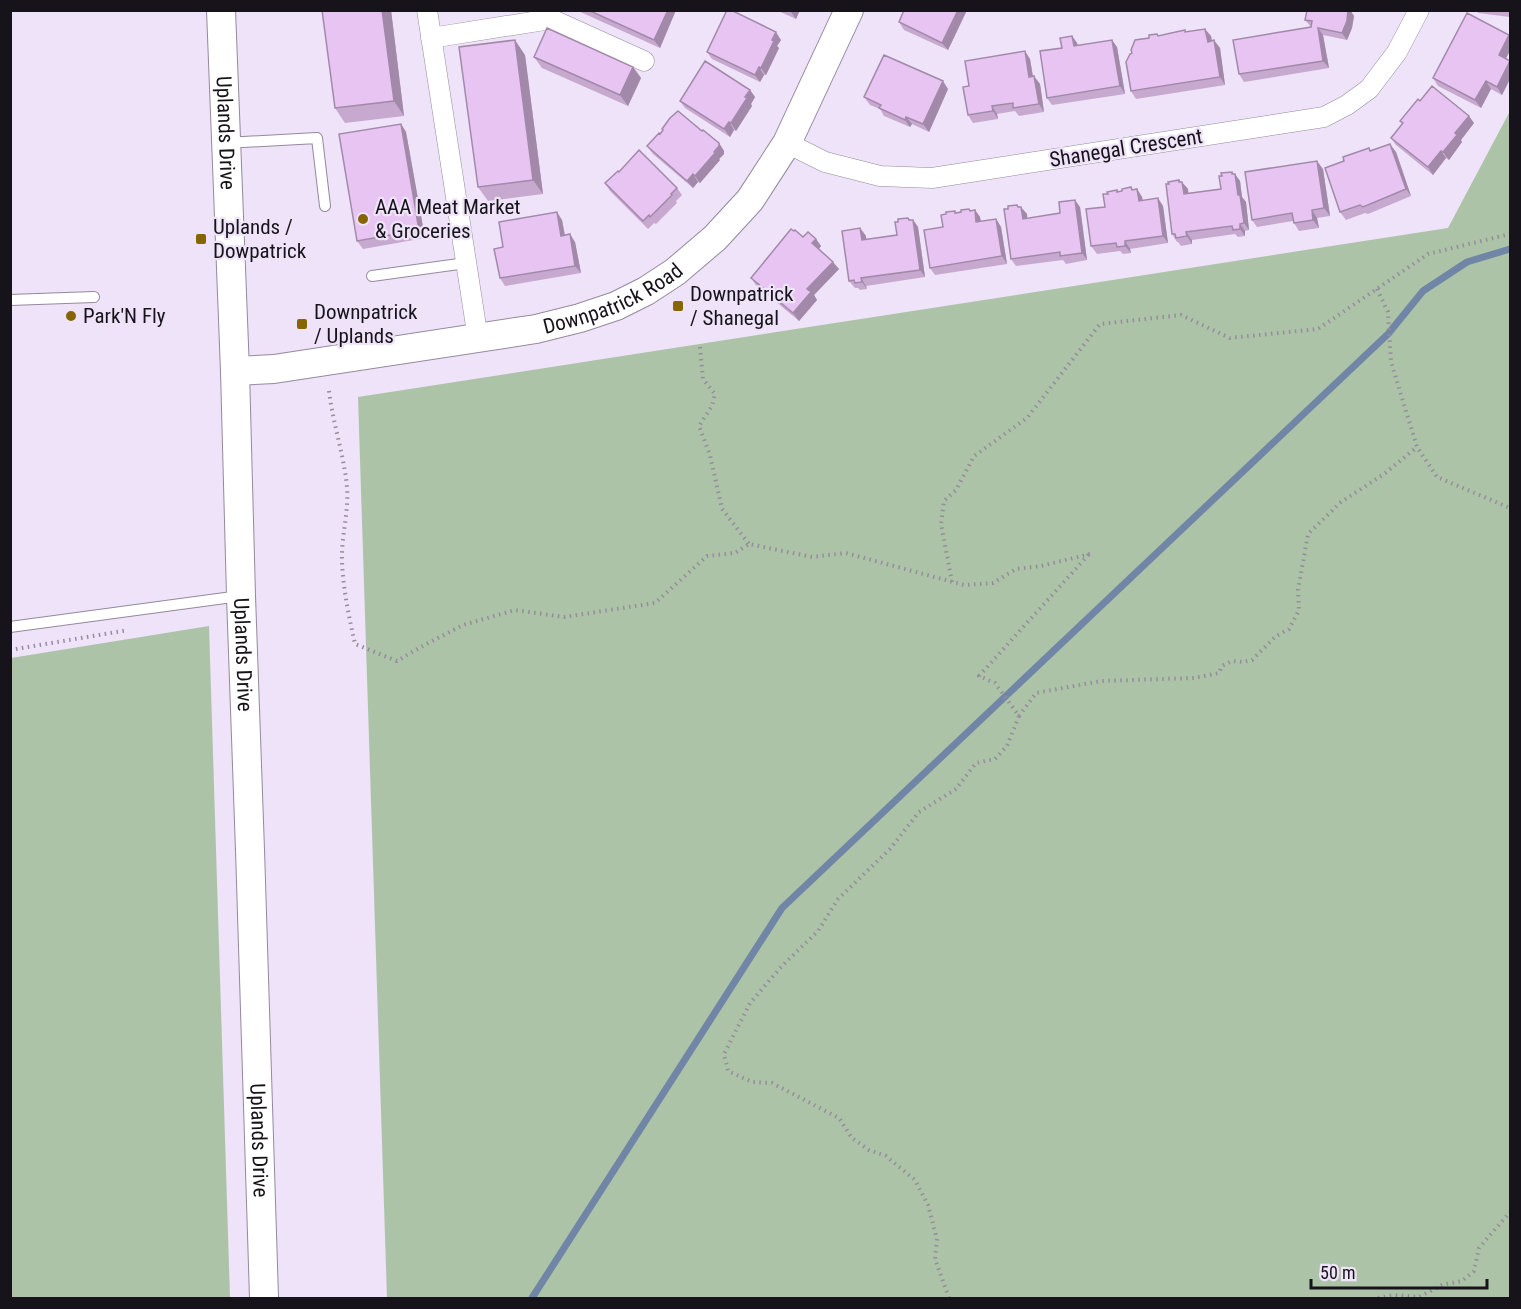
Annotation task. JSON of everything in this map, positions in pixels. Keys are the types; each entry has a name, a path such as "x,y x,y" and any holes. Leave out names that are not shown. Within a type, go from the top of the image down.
{"main road":[{"name":"Uplands Drive","path":"221,10 236,371 264,1299"},
{"name":"Downpatrick Road","path":"236,371 274,369 536,329 616,306 646,291 675,272 715,238 750,200 788,143 849,10"}],"street":[{"path":"427,10 478,339"},
{"name":"Shanegal Crescent","path":"788,143 825,162 880,176 933,178 1324,117 1347,105 1369,89 1397,52 1419,10"},
{"path":"431,38 551,19 644,61"}],"lane":[{"path":"226,143 317,138 325,206"},
{"path":"372,276 466,262"},
{"path":"10,300 94,297"},
{"path":"10,627 241,596"}],"path":[{"path":"952,582 941,524 944,501 956,490 974,456 1027,418 1100,324 1181,315 1230,338 1318,329 1428,254 1510,234"},
{"path":"1377,289 1388,312 1391,362 1417,447 1437,477 1510,508"},
{"path":"700,347 704,379 715,394 712,406 699,426 710,454 722,509 749,544 812,557 846,553 964,585 993,583 1016,569 1041,566 1090,554 979,676 995,683 1019,717"},
{"path":"329,391 330,405 344,461 347,490 342,560 347,609 355,644 397,661 463,625 515,610 564,617 655,603 707,556 735,553 749,544"},
{"path":"949,1299 935,1259 937,1239 928,1204 915,1180 886,1156 868,1150 852,1138 839,1118 772,1083 752,1082 728,1071 724,1053 750,1003 781,967 818,931 838,899 890,849 919,812 956,789 976,763 994,759 1007,746 1019,717 1036,693 1101,681 1194,678 1219,673 1222,666 1232,661 1252,660 1276,636 1289,628 1299,610 1298,590 1308,534 1341,502 1384,474 1417,447"},
{"path":"1378,1299 1394,1295 1419,1297 1442,1285 1462,1281 1474,1271 1479,1248 1510,1212"}],"green space":[{"path":"1510,111 1510,1298 387,1298 358,397 1448,228"},
{"path":"209,626 230,1298 11,1298 11,658"}],"building":[{"path":"322,10 382,10 394,101 335,108"},
{"path":"588,10 668,10 654,40"},
{"path":"727,10 776,32 761,68 759,67 755,75 707,52"},
{"path":"904,10 958,10 942,43 899,22"},
{"path":"1307,10 1348,10 1347,21 1342,33 1318,28 1323,61 1239,74 1233,40 1311,27 1312,21 1305,20"},
{"path":"1467,13 1509,35 1499,55 1510,61 1497,87 1486,81 1475,100 1433,78"},
{"path":"547,28 633,67 620,95 534,57"},
{"path":"1205,29 1208,42 1214,40 1220,77 1131,91 1126,62 1132,53 1135,40 1149,38 1149,35 1157,34 1158,36 1185,30 1185,32"},
{"path":"1072,36 1074,46 1112,40 1120,86 1047,98 1040,51 1062,48 1060,38"},
{"path":"515,40 533,180 478,187 459,47"},
{"path":"1025,51 1029,77 1034,76 1039,104 1013,108 1013,103 992,106 993,111 968,115 963,87 969,86 965,61"},
{"path":"884,55 943,81 923,124 906,117 905,120 879,108 881,105 864,97"},
{"path":"705,61 750,90 731,123 729,122 724,129 680,101"},
{"path":"1432,86 1469,116 1455,133 1457,135 1428,167 1391,138 1403,123 1400,121"},
{"path":"678,111 719,143 715,153 695,176 693,174 687,181 647,146"},
{"path":"401,124 419,230 357,241 339,134"},
{"path":"1390,144 1406,189 1363,207 1360,205 1340,212 1325,168 1344,161 1343,157"},
{"path":"639,150 677,188 650,217 649,215 643,221 605,183 619,172"},
{"path":"1317,161 1324,208 1312,210 1313,220 1294,223 1292,213 1252,220 1245,172"},
{"path":"1221,173 1235,174 1238,195 1240,195 1244,223 1240,224 1240,229 1233,230 1232,226 1186,232 1187,236 1176,238 1175,234 1172,234 1166,184 1179,180 1182,182 1184,194 1221,189 1219,176 1222,176"},
{"path":"1131,187 1132,190 1137,189 1139,201 1158,198 1163,236 1125,241 1125,246 1117,247 1116,243 1091,246 1086,209 1105,207 1103,194"},
{"path":"1075,200 1082,253 1060,256 1060,252 1011,259 1004,209 1008,209 1008,206 1021,207 1023,219 1060,213 1059,202"},
{"path":"969,209 970,211 975,210 976,222 996,219 1002,256 930,268 924,230 943,227 941,215 946,212 955,211 955,213"},
{"path":"557,212 561,236 570,234 575,266 500,278 494,249 503,247 499,222"},
{"path":"898,219 913,220 920,270 861,278 862,282 849,281 842,231 860,228 862,240 897,235 895,222 898,222"},
{"path":"791,229 803,237 808,232 816,239 812,243 833,262 807,289 811,292 793,313 751,278"}],"waterway":[{"path":"532,1298 782,908 1388,334 1423,291 1467,262 1510,249"}],"place":[{"name":"AAA Meat Market & Groceries","path":"363,219"},
{"name":"Uplands / Dowpatrick","path":"201,239"},
{"name":"Downpatrick / Shanegal","path":"678,306"},
{"name":"Park'N Fly","path":"71,316"},
{"name":"Downpatrick / Uplands","path":"302,324"}]}
